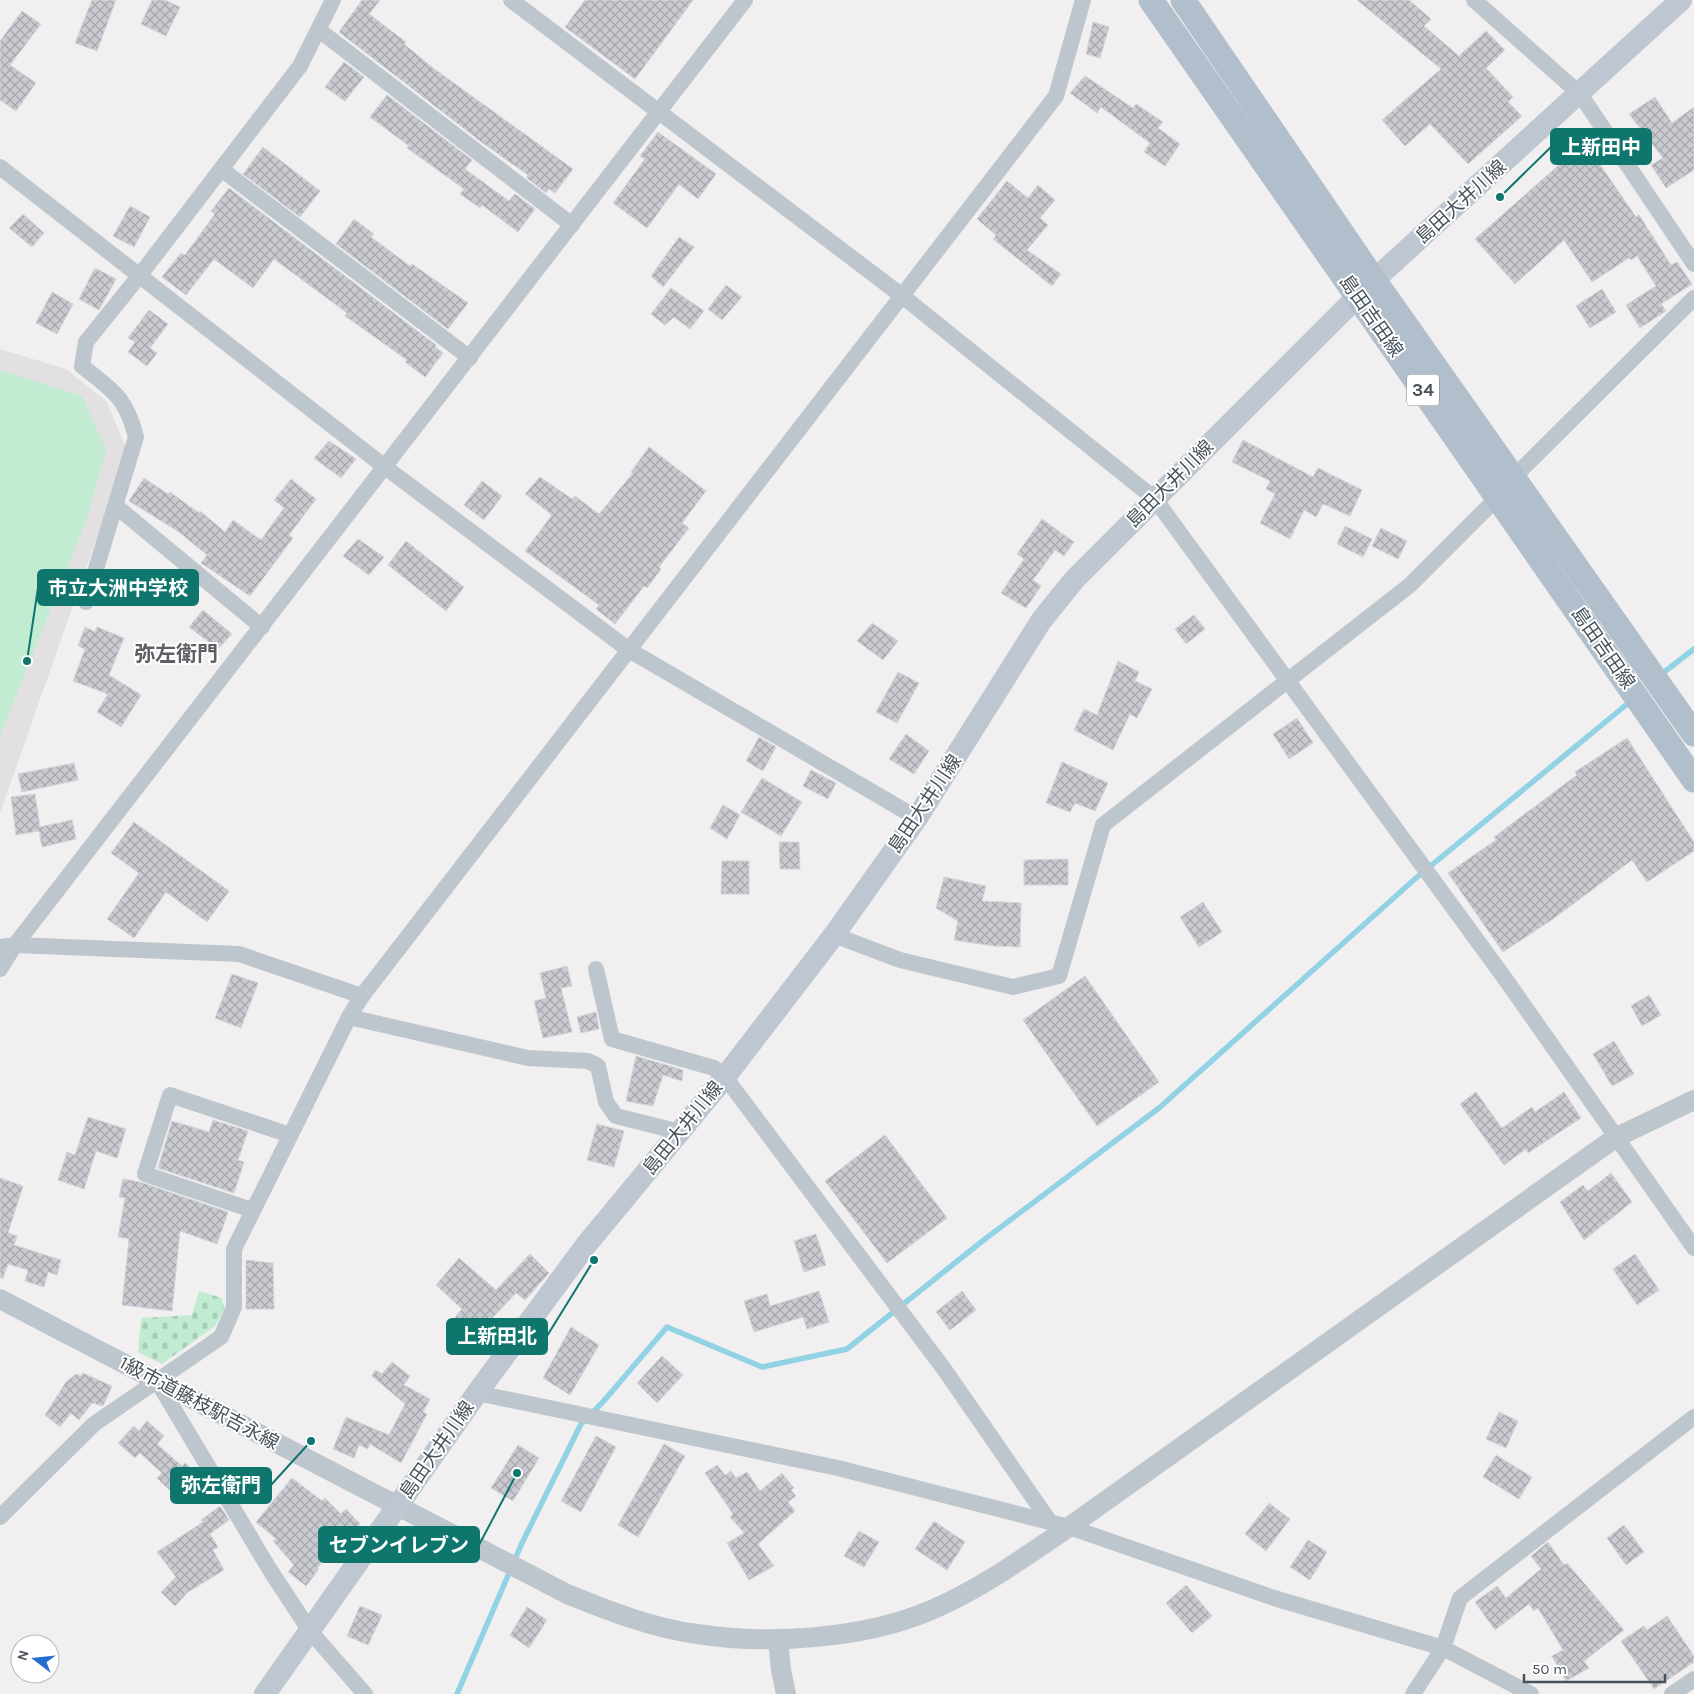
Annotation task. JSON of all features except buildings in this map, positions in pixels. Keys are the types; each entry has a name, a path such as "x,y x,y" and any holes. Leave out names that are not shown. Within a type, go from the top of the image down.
{"main road":[{"name":"島田吉田線","path":"1151,0 1366,288 1514,477 1694,734"},
{"name":"島田吉田線","path":"1182,0 1498,497 1694,780"},
{"name":"島田大井川線","path":"265,1694 477,1393 586,1245 725,1077 834,935 917,818 1041,621 1074,580 1366,288 1580,94 1680,0"}],"street":[{"path":"86,602 136,437 131,414 118,395 82,366 86,342 140,275 300,66 333,0"},
{"path":"511,0 901,295 1155,499 1506,980 1615,1138 1694,1248"},
{"path":"0,970 8,946 262,627 745,0"},
{"path":"0,1517 94,1424 221,1338 234,1307 234,1249 349,1017 362,996 1056,96 1083,0"},
{"path":"1483,2 1580,94 1694,264"},
{"path":"318,30 572,225"},
{"path":"0,167 385,467 629,650 917,818"},
{"path":"222,169 470,358"},
{"path":"1514,477 1694,298"},
{"path":"834,935 900,960 1014,986 1059,976 1102,825 1410,585 1498,497"},
{"path":"116,507 262,627"},
{"path":"8,946 239,954 362,996"},
{"path":"596,969 612,1039 714,1068 725,1077 944,1369 1050,1522"},
{"path":"349,1017 528,1058 588,1061 598,1066 606,1102 616,1116 680,1132"},
{"path":"252,1210 145,1174 170,1095 290,1135"},
{"name":"1級市道藤枝駅吉永線","path":"0,1299 567,1594 609,1611 656,1626 698,1634 778,1639 816,1637 886,1624 929,1611 982,1584 1069,1527 1615,1138 1694,1100"},
{"path":"157,1381 270,1570 310,1631 365,1694"},
{"path":"477,1393 838,1468 1069,1527 1274,1598 1443,1648 1531,1694"},
{"path":"1413,1694 1443,1648 1460,1598 1694,1418"},
{"path":"778,1639 780,1670 786,1694"},
{"path":"1672,1694 1694,1679"}],"shaded area":[{"path":"0,349 66,369 107,402 126,448 107,509 0,813"}],"green space":[{"path":"0,370 82,396 106,450 86,520 0,735"},
{"path":"199,1291 222,1298 224,1310 215,1326 162,1364 138,1352 141,1318 192,1315"}],"waterway":[{"path":"1659,676 1694,649"},
{"path":"457,1694 522,1543 581,1424 602,1403 667,1327 762,1367 847,1349 985,1239 1159,1108 1416,878 1632,700"}],"place":[{"name":"上新田中","path":"1500,197"},
{"name":"市立大洲中学校","path":"27,661"},
{"name":"上新田北","path":"594,1260"},
{"name":"弥左衛門","path":"311,1441"},
{"name":"セブンイレブン","path":"517,1473"}],"district":[{"name":"弥左衛門","path":"176,654"}]}
